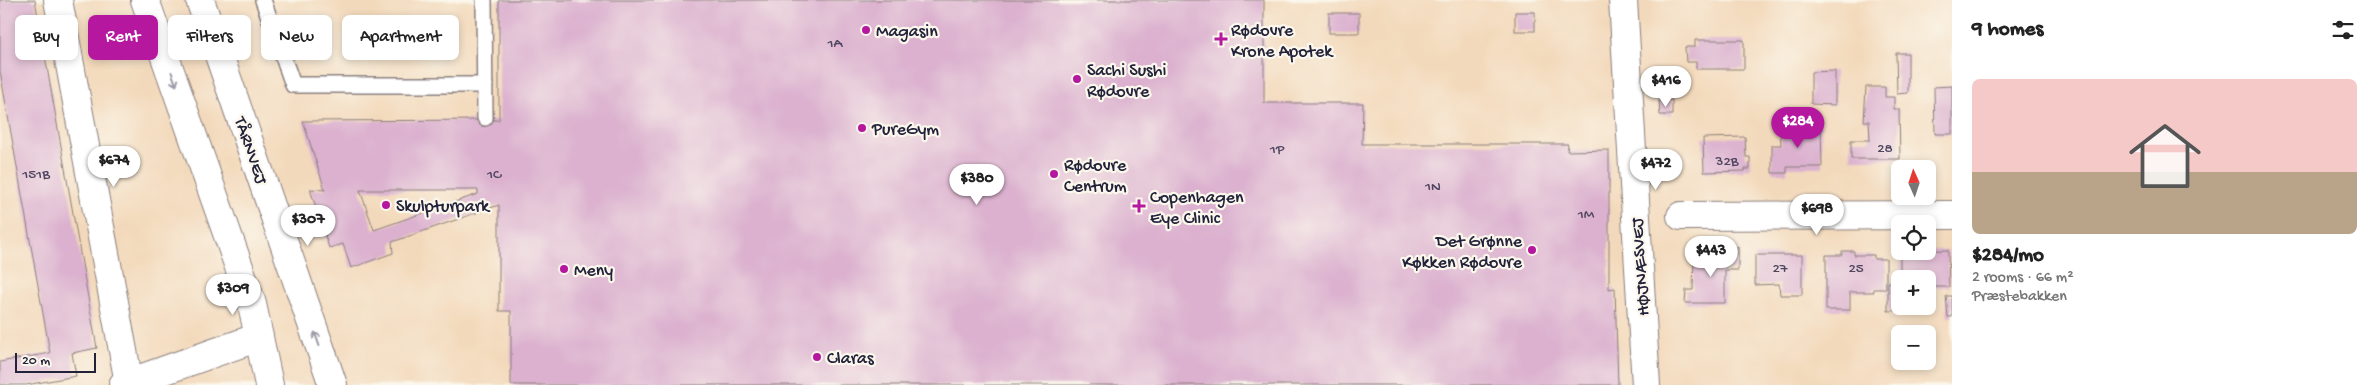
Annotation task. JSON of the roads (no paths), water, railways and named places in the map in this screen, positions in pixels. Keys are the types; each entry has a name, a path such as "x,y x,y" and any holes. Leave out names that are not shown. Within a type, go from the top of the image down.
{"street":[{"path":"58,0 126,384 259,338"},
{"path":"145,0 252,304 269,385"},
{"name":"TÅRNVEJ","path":"200,0 333,385"},
{"name":"HØJNÆSVEJ","path":"1623,0 1646,385"},
{"path":"1681,216 1952,215"}],"lane":[{"path":"263,0 293,85 485,85"},
{"path":"484,0 485,118"}],"place":[{"name":"Magasin","path":"866,30"},
{"name":"Rødovre Krone Apotek","path":"1221,39"},
{"name":"Sachi Sushi Rødovre","path":"1077,79"},
{"name":"PureGym","path":"862,128"},
{"name":"Rødovre Centrum","path":"1054,174"},
{"name":"Skulpturpark","path":"386,205"},
{"name":"Copenhagen Eye Clinic","path":"1139,206"},
{"name":"Det Grønne Køkken Rødovre","path":"1532,250"},
{"name":"Meny","path":"564,269"},
{"name":"Claras","path":"817,357"}]}
